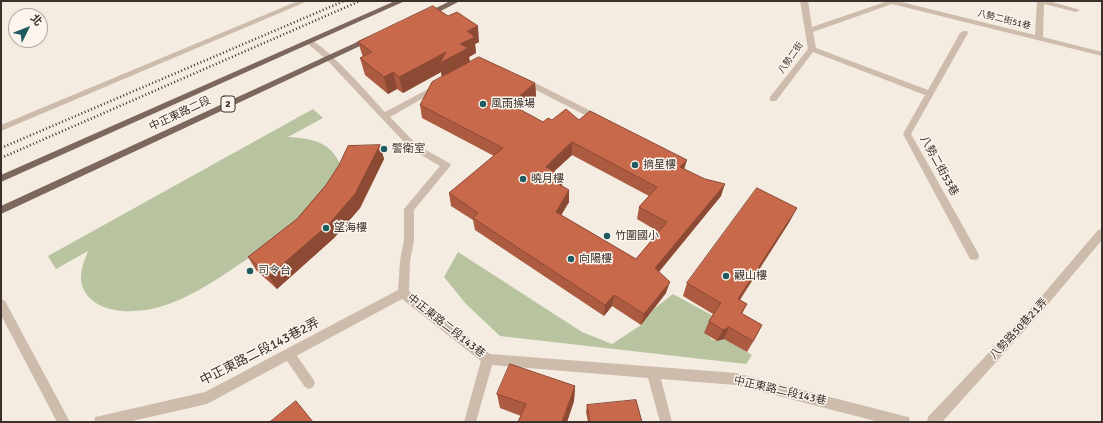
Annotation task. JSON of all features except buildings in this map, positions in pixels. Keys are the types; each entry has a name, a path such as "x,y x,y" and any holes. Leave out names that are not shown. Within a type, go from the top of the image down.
{"main road":[{"name":"中正東路二段","path":"1,179 401,1"},
{"path":"415,19 456,1"},
{"name":"中正東路二段","path":"1,210 379,35"}],"street":[{"path":"1,128 304,1"},
{"name":"八勢二街","path":"773,99 812,48 804,1"},
{"path":"1039,39 1041,1 1076,10"},
{"name":"八勢二街51巷","path":"810,30 892,2 1102,54"},
{"path":"812,48 930,94 964,33"},
{"name":"中正東路二段143巷","path":"311,42 329,57 414,147 446,165 409,209 409,240 403,293 488,359 736,380 904,422"},
{"path":"516,76 606,121"},
{"path":"387,119 446,83"},
{"name":"八勢二街53巷","path":"930,94 907,134 974,256"},
{"name":"八勢路50巷21弄","path":"933,422 1039,307 1102,233"},
{"name":"中正東路二段143巷2弄","path":"100,422 207,398 403,293"},
{"path":"1,304 64,422"},
{"path":"289,354 309,383"},
{"path":"470,422 488,359"},
{"path":"653,373 666,422"}],"green space":[{"path":"313,109 323,118 288,137 319,142 331,150 341,165 315,214 308,222 196,292 160,307 141,311 122,311 110,309 92,300 83,289 81,277 83,264 88,251 56,269 48,256"},
{"path":"458,252 582,332 612,344 641,325 655,308 673,294 715,317 707,334 711,339 717,341 723,338 752,355 746,364 500,336 466,304 444,277"}],"railway":[{"path":"1,148 344,1"},
{"path":"1,158 360,1"}],"place":[{"name":"風雨操場","path":"483,104"},
{"name":"警衛室","path":"384,149"},
{"name":"摘星樓","path":"635,165"},
{"name":"曉月樓","path":"523,179"},
{"name":"望海樓","path":"326,228"},
{"name":"竹圍國小","path":"607,236"},
{"name":"向陽樓","path":"571,259"},
{"name":"司令台","path":"250,271"},
{"name":"觀山樓","path":"726,276"}]}
